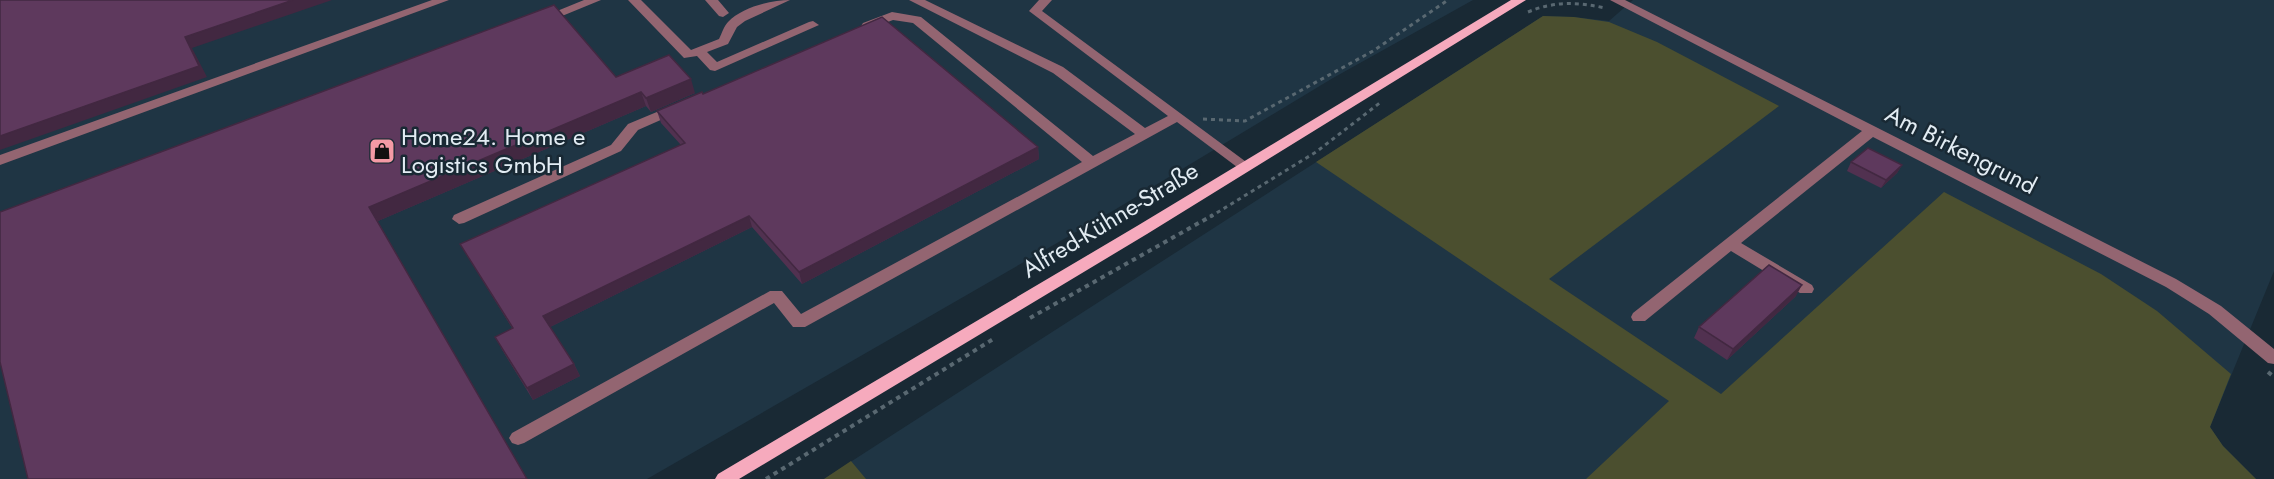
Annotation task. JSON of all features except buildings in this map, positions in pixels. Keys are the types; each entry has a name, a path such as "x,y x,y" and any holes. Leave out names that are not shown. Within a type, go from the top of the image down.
{"main road":[{"name":"Alfred-Kühne-Straße","path":"724,479 1520,0"}],"street":[{"path":"0,160 443,0"},
{"path":"557,0 560,3 568,0"},
{"path":"527,25 595,0"},
{"path":"634,0 689,56 724,41 732,25 741,18 784,0"},
{"path":"711,0 723,13"},
{"path":"915,0 1058,70 1144,134"},
{"path":"1046,0 1035,11 1246,166"},
{"name":"Am Birkengrund","path":"1611,4 1873,130 2171,283 2215,310 2274,358"},
{"path":"857,30 892,16 917,20 1092,163"},
{"path":"699,51 715,67 813,25"},
{"path":"459,219 616,148 633,127 686,104"},
{"path":"518,438 776,296 799,323 1178,116"},
{"path":"1639,317 1873,130"},
{"path":"1731,244 1806,289"}],"path":[{"path":"1195,114 1203,118 1245,121 1373,51 1448,0"},
{"path":"1539,1 1545,4"},
{"path":"1519,17 1545,4 1561,2 1611,4"},
{"path":"1026,320 1235,203 1316,152 1390,96"},
{"path":"766,479 996,338"}],"shaded area":[{"path":"0,0 1473,0 1333,78 1116,209 647,479 0,479"},
{"path":"1633,0 2274,0 2274,271 2210,427 2223,446 2256,479 824,479 1543,16 1609,21"}],"green space":[{"path":"1543,16 1574,17 1609,22 1657,42 1779,106 1549,279 1721,394 1944,192 2101,274 2157,311 2231,374 2210,427 2223,446 2256,479 1586,479 1669,401 1316,162"},
{"path":"851,461 866,479 824,479"}],"place":[{"name":"Home24. Home e Logistics GmbH","path":"382,151"}]}
